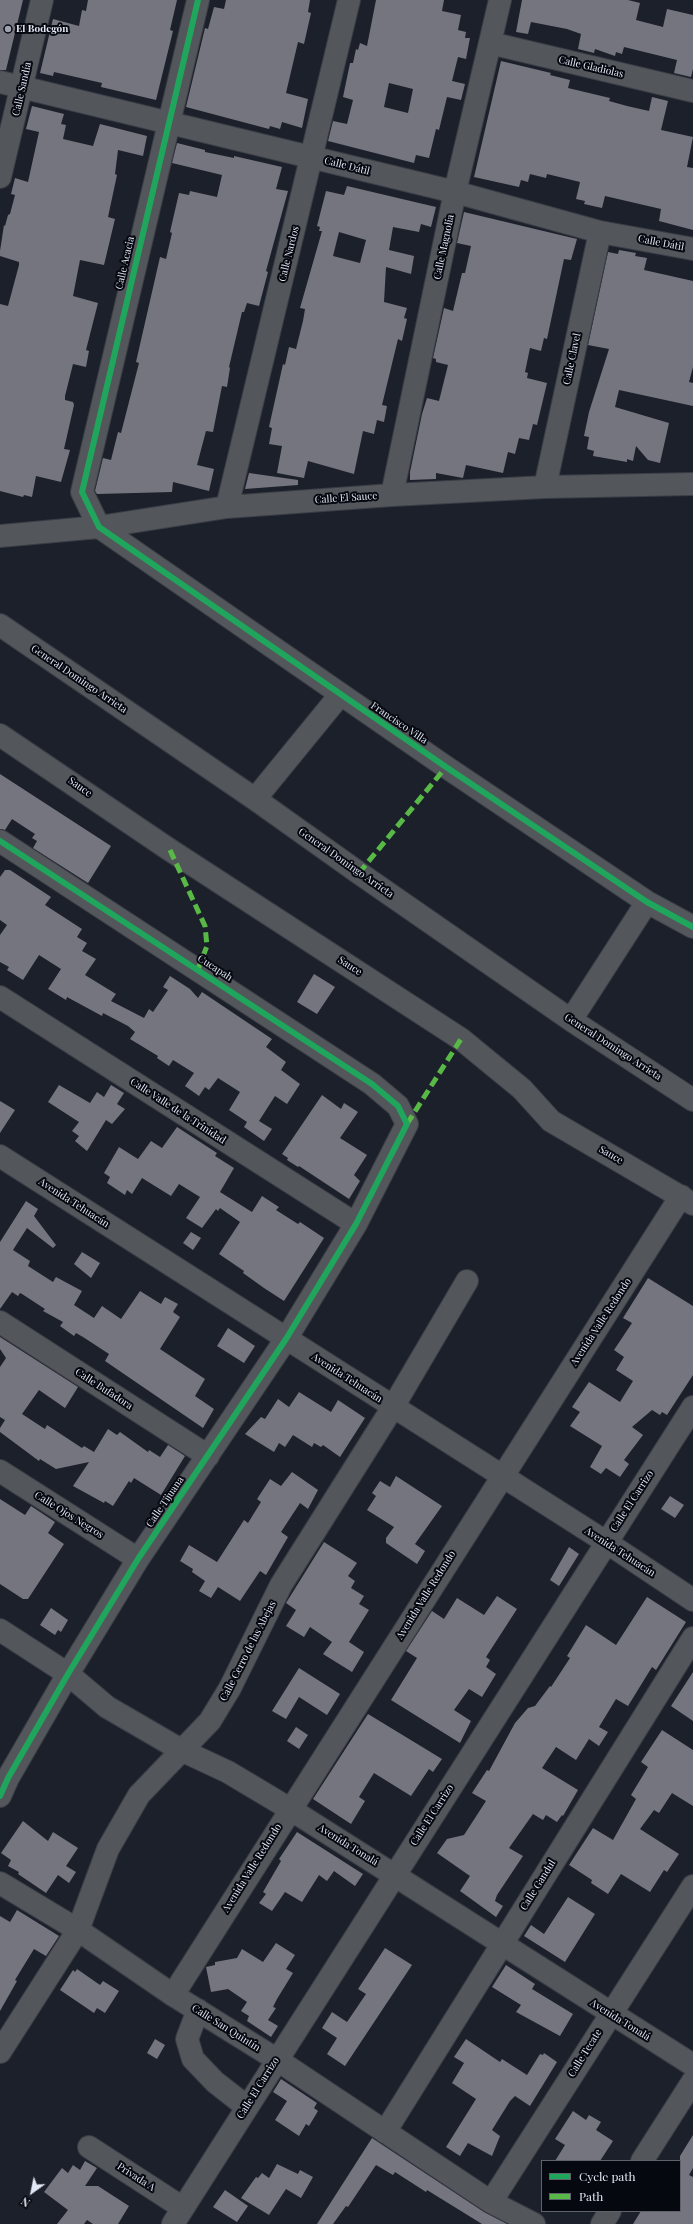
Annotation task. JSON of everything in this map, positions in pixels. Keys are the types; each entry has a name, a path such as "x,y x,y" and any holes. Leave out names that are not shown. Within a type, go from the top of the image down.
{"street":[{"name":"Calle Sandía","path":"0,177 42,0"},
{"name":"Calle Acacia","path":"99,527 82,492 198,0"},
{"name":"Calle Nardos","path":"228,507 349,0"},
{"name":"Calle Magnolia","path":"392,495 455,192 500,0"},
{"name":"Calle Gladiolas","path":"490,43 693,91"},
{"name":"Calle Dátil","path":"0,82 455,192 600,232 693,249"},
{"name":"Calle Clavel","path":"545,487 600,232"},
{"name":"Calle El Sauce","path":"0,536 99,527 228,507 392,495 545,487 693,484"},
{"name":"Francisco Villa","path":"99,527 340,695 647,902 693,927"},
{"name":"General Domingo Arrieta","path":"0,625 256,799 365,878 572,1020 693,1100"},
{"path":"256,799 340,695"},
{"name":"Sauce","path":"0,734 170,850 460,1039 522,1090 551,1120 687,1200"},
{"name":"Cucapah","path":"0,841 372,1084 398,1106 407,1124"},
{"path":"572,1020 647,902"},
{"name":"Calle Valle de la Trinidad","path":"0,997 356,1224"},
{"path":"659,1077 693,1081"},
{"name":"Calle Tijuana","path":"3,1782 138,1558 286,1339 356,1224 407,1124"},
{"name":"Avenida Tehuacán","path":"0,1156 606,1542 693,1600"},
{"name":"Avenida Valle Redondo","path":"173,1995 502,1476 687,1200"},
{"name":"Calle Cerro de las Abejas","path":"0,2052 78,1930 112,1842 139,1795 210,1721 230,1688 282,1585 393,1407 467,1281"},
{"name":"Calle Bufadora","path":"0,1322 208,1456"},
{"name":"Calle El Carrizo","path":"178,2216 394,1874 693,1407"},
{"name":"Calle Ojos Negros","path":"0,1471 138,1558"},
{"name":"Avenida Tonalá","path":"0,1630 68,1674 107,1707 181,1750 228,1772 290,1809 394,1874 610,2014 693,2065"},
{"name":"Calle Gandul","path":"384,2132 693,1638"},
{"name":"Calle San Quintín","path":"0,1883 78,1930 173,1995 276,2060 491,2202 534,2224"},
{"name":"Calle Tecate","path":"491,2202 693,1886"},
{"path":"198,2010 187,2039 193,2059 214,2082 246,2107"},
{"path":"643,2160 693,2082"},
{"name":"Privada A","path":"90,2147 178,2216"},
{"path":"602,2224 609,2212"}],"building":[{"name":"El Bodegón","path":"0,0 23,0 6,70 0,70"},
{"path":"88,0 177,0 170,30 173,31 156,100 101,87 102,83 54,72 53,76 40,73 53,19 79,26 82,10 86,11"},
{"path":"226,0 310,0 308,12 311,13 304,44 298,42 286,93 308,99 302,128 282,122 280,129 270,126 269,129 186,107 205,28 208,29 214,7 224,9"},
{"path":"376,0 444,0 442,11 461,15 458,30 466,32 465,38 470,38 466,59 458,57 452,81 465,84 461,100 447,97 439,130 436,129 429,158 416,155 414,163 328,141 333,121 347,124 353,100 343,97 350,63 353,63 356,49 358,50 360,43 367,46","holes":["389,83 413,89 408,113 384,107"]},
{"path":"522,0 628,0 640,3 636,20 663,27 667,9 693,15 693,69 691,77 674,73 677,60 624,47 622,54 616,52 615,56 595,49 594,53 578,49 581,34 567,29 531,22 528,34 516,32"},
{"path":"501,61 551,73 550,75 570,80 568,88 610,98 609,101 627,106 649,111 652,97 668,101 661,130 693,137 687,167 693,168 693,230 659,221 661,209 605,196 602,208 584,204 585,201 576,199 580,182 547,174 546,178 530,174 528,182 521,180 519,187 474,177"},
{"path":"32,106 64,114 61,124 66,125 63,139 93,146 100,124 147,136 143,156 118,150 115,174 117,175 108,217 115,219 104,265 80,260 73,296 98,303 86,350 89,351 86,367 73,364 65,396 65,400 73,402 74,405 64,449 70,450 61,482 36,476 32,497 24,495 23,497 0,491 0,304 8,306 19,262 0,256 0,251 4,225 5,226 8,215 10,214 15,195 11,194 15,178 28,182 39,132 26,129"},
{"path":"177,143 205,150 205,152 234,158 234,156 282,167 276,189 288,191 266,271 268,272 259,306 247,303 244,312 242,312 229,367 227,387 222,386 213,432 206,431 197,465 214,469 209,491 173,482 172,492 97,494 95,491 103,458 111,460 118,432 121,433 139,363 136,362 160,257 166,259 172,233 170,232 179,193 189,195 190,191 217,197 222,175 172,163"},
{"path":"347,186 436,207 431,227 421,224 419,232 393,227 389,250 414,256 411,274 386,267 384,302 407,308 404,318 407,319 402,341 398,339 382,405 387,406 384,422 377,420 374,434 363,431 354,474 308,461 304,478 277,473 282,446 269,444 272,428 269,427 283,364 285,365 289,347 296,349 303,321 305,309 300,308 322,231 319,231 320,227 317,226 326,191 344,195","holes":["339,232 366,240 360,263 333,256"]},
{"path":"464,212 577,239 571,260 564,259 547,339 544,338 541,351 530,348 525,372 528,373 527,378 547,383 537,425 533,424 529,440 519,438 515,454 508,452 503,473 466,465 463,478 436,473 436,479 410,480 410,472 422,414 427,398 439,401 448,365 436,362 436,359 433,358 444,308 453,311 462,273 465,273 471,246 457,243"},
{"path":"619,250 636,253 635,256 647,258 644,270 693,281 693,367 689,382 693,383 693,406 619,390 615,407 669,423 660,463 648,460 636,446 633,461 627,459 627,462 593,456 594,451 587,449 589,437 584,436 589,412 609,349 588,345 608,252 618,254"},
{"path":"249,473 298,480 298,485 245,489"},
{"path":"0,774 111,846 88,883 33,848 37,841 32,838 35,834 12,819 5,830 0,829"},
{"path":"5,870 10,870 51,897 45,905 82,929 77,937 87,943 82,951 96,959 85,975 116,994 111,1001 144,1018 149,1009 153,1012 168,990 163,987 170,976 190,989 198,998 202,992 272,1039 266,1047 286,1062 281,1070 300,1084 287,1104 275,1096 259,1121 272,1129 264,1141 244,1127 247,1122 229,1110 240,1092 218,1078 209,1090 205,1087 199,1096 185,1086 194,1073 173,1060 169,1066 157,1058 158,1056 130,1039 135,1032 128,1026 103,1013 102,1016 67,997 66,1000 48,989 61,969 39,955 23,980 7,970 9,967 0,962 0,935 7,925 0,920 0,877"},
{"path":"314,974 335,987 317,1014 297,1002"},
{"path":"59,1085 90,1103 97,1092 104,1097 111,1085 124,1093 117,1104 125,1109 112,1124 106,1120 87,1151 75,1141 79,1136 72,1131 79,1122 48,1102"},
{"path":"322,1095 341,1109 344,1103 358,1112 340,1138 367,1155 354,1175 360,1181 349,1199 299,1166 298,1167 287,1160 288,1158 282,1154"},
{"path":"0,1101 15,1110 0,1133"},
{"path":"177,1127 217,1153 215,1156 234,1168 220,1192 252,1212 262,1196 279,1207 276,1210 298,1224 300,1222 324,1238 284,1301 243,1273 244,1271 219,1254 240,1222 220,1208 218,1211 216,1209 202,1228 186,1218 200,1197 179,1184 171,1196 142,1178 132,1194 127,1190 125,1195 107,1183 110,1177 104,1173 119,1147 138,1159 151,1141 162,1148"},
{"path":"26,1201 38,1209 34,1216 56,1245 53,1248 27,1228 13,1250 30,1261 28,1266 53,1282 56,1277 82,1291 74,1305 94,1318 102,1306 121,1319 140,1291 161,1304 165,1297 178,1304 173,1312 180,1317 160,1349 205,1379 195,1396 214,1409 203,1428 105,1361 109,1354 76,1333 74,1336 60,1326 63,1322 43,1311 45,1309 22,1294 20,1293 18,1296 12,1292 0,1309 0,1242"},
{"path":"191,1232 201,1238 193,1250 183,1243"},
{"path":"82,1252 100,1263 91,1278 74,1264"},
{"path":"648,1278 693,1306 693,1375 667,1415 662,1412 660,1415 652,1410 632,1427 643,1435 624,1460 629,1464 620,1477 606,1468 601,1474 590,1467 602,1446 570,1426 580,1412 572,1407 589,1382 620,1402 633,1381 616,1370 624,1357 614,1350 632,1323 623,1318"},
{"path":"228,1328 255,1346 244,1363 217,1346"},
{"path":"0,1337 78,1387 65,1408 39,1390 22,1414 45,1429 47,1425 82,1448 84,1446 94,1452 108,1429 117,1435 120,1432 148,1452 149,1450 160,1457 168,1445 185,1456 161,1495 134,1478 131,1483 129,1481 113,1506 105,1501 104,1503 73,1486 89,1462 56,1469 40,1459 39,1461 0,1432 0,1428 5,1420 0,1417 0,1367 6,1358 0,1349"},
{"path":"299,1392 331,1412 338,1400 365,1418 340,1457 323,1445 321,1447 314,1443 312,1447 293,1435 285,1447 279,1443 274,1452 245,1434 261,1417 265,1419 278,1399 289,1407"},
{"path":"292,1472 318,1490 308,1509 300,1503 281,1532 288,1537 266,1575 260,1571 240,1601 218,1587 211,1598 199,1591 205,1581 192,1572 193,1569 180,1561 189,1545 217,1562 244,1520 248,1523 261,1502 257,1499 270,1479 281,1486"},
{"path":"396,1476 442,1506 415,1544 425,1551 417,1564 386,1543 386,1538 394,1527 367,1510 376,1496 372,1493 380,1481 390,1487"},
{"path":"670,1496 684,1505 675,1518 661,1509"},
{"path":"0,1499 25,1515 31,1506 55,1522 48,1533 64,1544 28,1599 23,1599 0,1584"},
{"path":"324,1542 357,1563 348,1576 355,1581 351,1588 364,1596 359,1604 369,1610 349,1642 364,1652 352,1672 323,1654 332,1642 310,1627 304,1637 286,1626 296,1610 286,1603"},
{"path":"569,1547 579,1554 559,1586 550,1580"},
{"path":"497,1596 517,1609 486,1657 490,1660 486,1667 496,1674 482,1697 469,1689 454,1710 471,1721 460,1743 391,1700 417,1658 406,1651 432,1611 444,1619 457,1598 484,1615"},
{"path":"647,1597 686,1622 656,1670 652,1667 628,1706 616,1699 599,1727 608,1732 599,1746 589,1739 576,1760 556,1747 542,1768 578,1790 563,1816 562,1815 557,1822 546,1815 543,1820 533,1814 509,1848 523,1856 497,1895 495,1901 503,1906 496,1917 460,1891 470,1876 437,1853 447,1839 464,1835 486,1801 472,1793 487,1770 489,1771 515,1723 528,1708 535,1706 550,1686 551,1687 570,1658 567,1656 586,1625 616,1645"},
{"path":"51,1608 68,1620 61,1632 58,1630 55,1635 40,1625"},
{"path":"299,1668 340,1694 327,1715 299,1697 286,1719 272,1711"},
{"path":"693,1672 693,1721 671,1706"},
{"path":"368,1714 442,1759 433,1772 429,1769 411,1796 374,1773 359,1797 365,1801 351,1824 313,1799"},
{"path":"296,1727 308,1735 299,1749 287,1741"},
{"path":"662,1730 693,1750 693,1806 672,1793 659,1813 654,1810 640,1829 679,1854 667,1872 664,1870 650,1892 621,1874 608,1894 591,1883 592,1880 569,1865 593,1828 613,1840 636,1799 631,1795 648,1767 641,1762"},
{"path":"23,1821 48,1841 53,1832 78,1848 66,1866 76,1872 69,1883 58,1875 46,1893 18,1874 19,1872 8,1866 11,1860 1,1853"},
{"path":"297,1832 363,1874 355,1886 334,1871 327,1881 319,1875 302,1902 285,1892 272,1911 259,1903 266,1894 263,1892 281,1861 279,1859"},
{"path":"568,1897 595,1914 565,1962 524,1936 531,1925 544,1934"},
{"path":"17,1910 59,1936 46,1956 34,1949 15,1980 17,1981 0,2011 0,1916 10,1922"},
{"path":"276,1943 295,1955 286,1969 293,1973 277,1999 273,2007 276,2008 268,2020 278,2026 271,2037 247,2021 249,2016 241,2011 247,2002 228,1989 211,1992 206,1967 215,1965 215,1962 237,1958 242,1949 263,1962"},
{"path":"385,1948 412,1965 345,2066 327,2054 337,2038 322,2028 332,2012 347,2022 366,1994 358,1989"},
{"path":"506,1965 535,1984 532,1989 573,2014 560,2036 516,2012 521,2005 492,1987"},
{"path":"77,1969 100,1985 103,1981 119,1991 105,2013 97,2008 94,2013 60,1990 73,1970 75,1972"},
{"path":"155,2039 165,2045 157,2059 147,2053"},
{"path":"466,2039 500,2062 502,2059 527,2075 540,2054 543,2055 544,2053 557,2062 530,2106 515,2096 510,2101 492,2130 500,2136 492,2156 468,2143 460,2156 446,2147 476,2099 452,2083 464,2063 454,2057"},
{"path":"281,2079 317,2103 314,2108 318,2111 309,2126 306,2124 299,2136 275,2120 287,2101 273,2092"},
{"path":"573,2111 586,2120 589,2115 601,2122 596,2130 613,2141 601,2160 556,2160 565,2145 555,2139"},
{"path":"693,2135 693,2168 689,2175 693,2177 693,2224 633,2224 640,2212 681,2212 680,2156"},
{"path":"372,2138 484,2212 507,2224 482,2224 427,2190 426,2192 395,2172 393,2175 376,2165 348,2207 346,2206 333,2224 317,2224"},
{"path":"85,2161 97,2168 85,2186 98,2186 129,2206 118,2224 93,2224 87,2220 84,2224 57,2224 68,2210 44,2192 62,2168 68,2173 73,2165 80,2170"},
{"path":"277,2164 298,2174 300,2170 313,2177 301,2198 286,2189 269,2215 241,2198 256,2177 258,2178 262,2173 269,2178"},
{"path":"225,2190 248,2206 237,2222 213,2207"}],"marked path":[{"path":"359,873 446,767"},
{"path":"170,850 205,926 207,946 198,969"},
{"path":"407,1124 461,1039"}],"cycle path":[{"path":"198,0 82,492 99,527 446,767 647,902 693,927"},
{"path":"0,841 372,1084 398,1106 407,1124 356,1224 286,1339 138,1559 68,1674 8,1778 0,1796"}],"place":[{"name":"El Bodegón","path":"8,29"}]}
